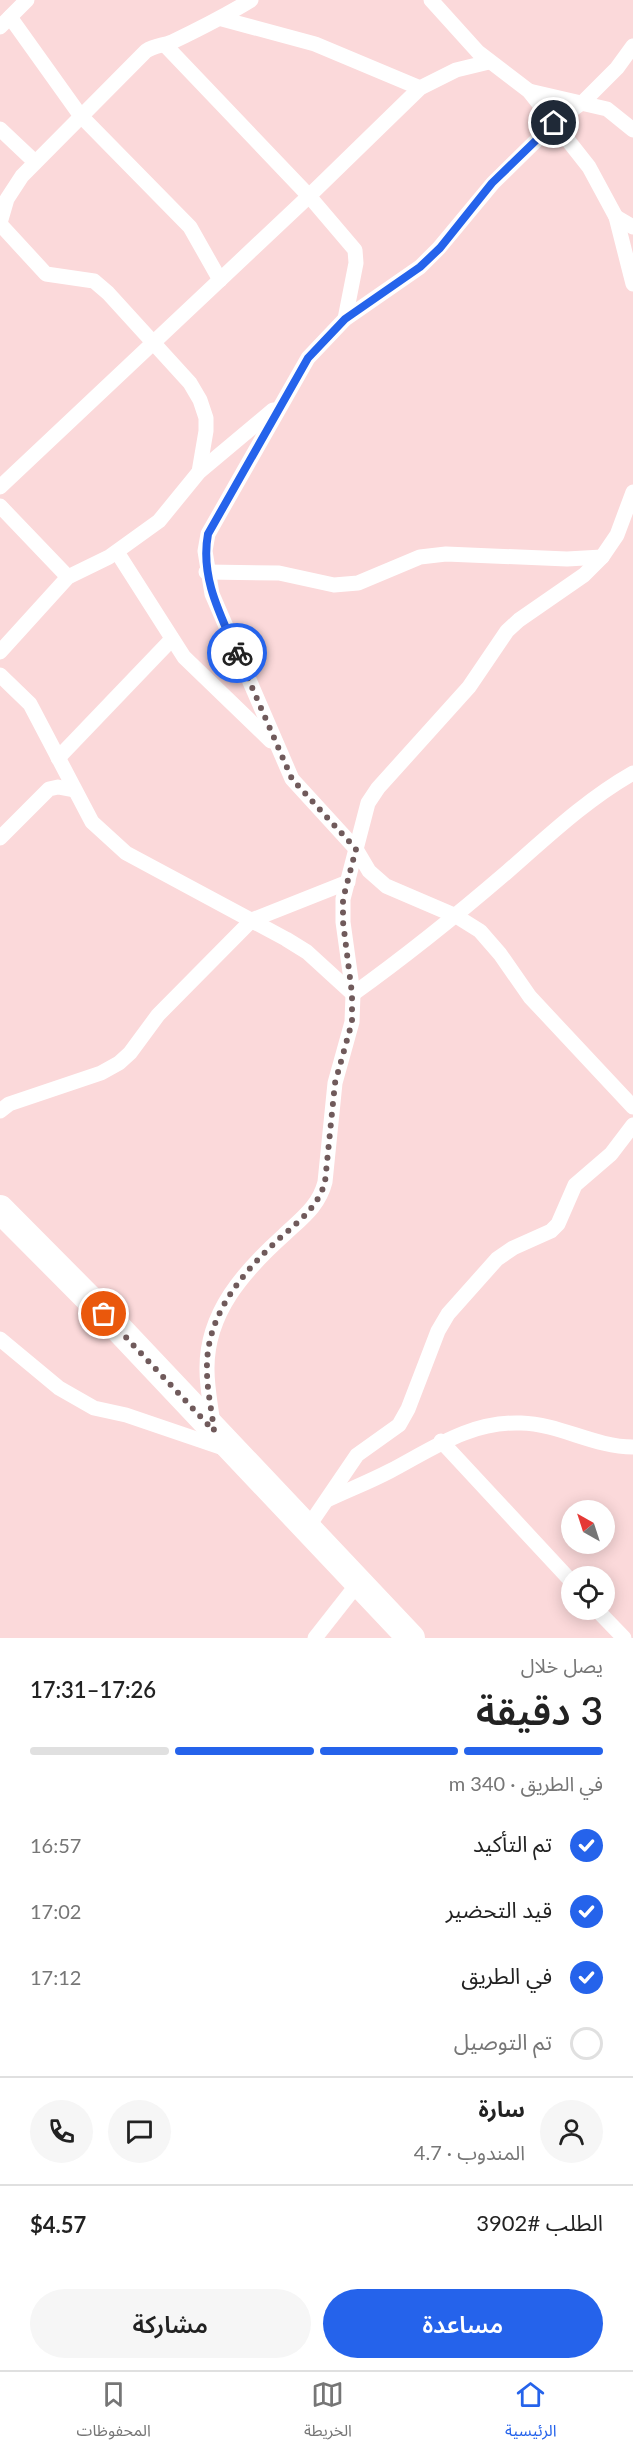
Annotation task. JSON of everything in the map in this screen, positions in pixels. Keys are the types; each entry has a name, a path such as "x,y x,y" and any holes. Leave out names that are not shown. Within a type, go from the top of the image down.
{"highway":[{"path":"0,1209 308,1527 411,1638"}],"street":[{"path":"27,0 5,22 80,115 190,227 220,280"},
{"path":"199,472 206,418 200,400 190,383 108,293 94,281 46,274 0,224 7,199 22,176 146,51 155,45 165,45 222,19 251,0"},
{"path":"431,0 489,62 529,91 589,167 616,217 633,284"},
{"path":"222,19 315,44 420,88"},
{"path":"165,45 309,196 355,250 356,263 345,319"},
{"path":"633,46 617,68 583,102 554,123 492,183 440,248 420,267 345,319 308,358 279,404 208,534 205,551 206,572 212,594 292,779 356,849 369,871 387,886 456,916 480,931 500,954 530,997 633,1107"},
{"path":"0,487 309,196 420,88 456,70 489,62"},
{"path":"529,91 607,109 633,130"},
{"path":"0,129 35,162"},
{"path":"616,217 633,227"},
{"path":"0,652 68,577 117,552 159,521 199,472 279,404"},
{"path":"214,1431 207,1370 211,1329 236,1286 256,1260 313,1208 321,1196 339,1062 352,1022 352,994 343,922 343,899 368,803 378,788 469,687 507,631 519,620 584,575 602,557 617,535 633,492"},
{"path":"0,506 68,577"},
{"path":"117,552 172,639 203,677 276,746"},
{"path":"206,572 279,573 334,585 358,583 420,557 446,554 567,559 602,557"},
{"path":"58,758 172,639"},
{"path":"0,675 30,704 92,822 126,853 307,952 352,994"},
{"path":"352,994 456,916 553,832 616,783 633,773"},
{"path":"0,838 49,789 58,787 74,790"},
{"path":"0,1111 9,1104 101,1073 119,1063 130,1053 158,1015 252,920 348,882"},
{"path":"308,1527 357,1455 399,1425 408,1409 438,1331 448,1314 497,1259 513,1248 551,1231 558,1224 575,1185 611,1154 633,1125"},
{"path":"0,1339 59,1388 94,1408 126,1415 236,1452"},
{"path":"327,1500 389,1472 441,1441 491,1425 522,1422 630,1450"},
{"path":"441,1441 561,1570"},
{"path":"315,1638 359,1582"},
{"path":"607,1620 624,1638"}],"way so far":[{"path":"104,1314 214,1431 207,1370 211,1329 221,1309 256,1260 313,1208 321,1196 325,1182 335,1083 352,1022 352,994 343,922 343,899 356,849 292,779 237,653"}],"route":[{"path":"237,653 212,594 206,572 205,551 208,534 279,404 308,358 327,335 345,319 420,267 440,248 492,183 554,123"}]}
